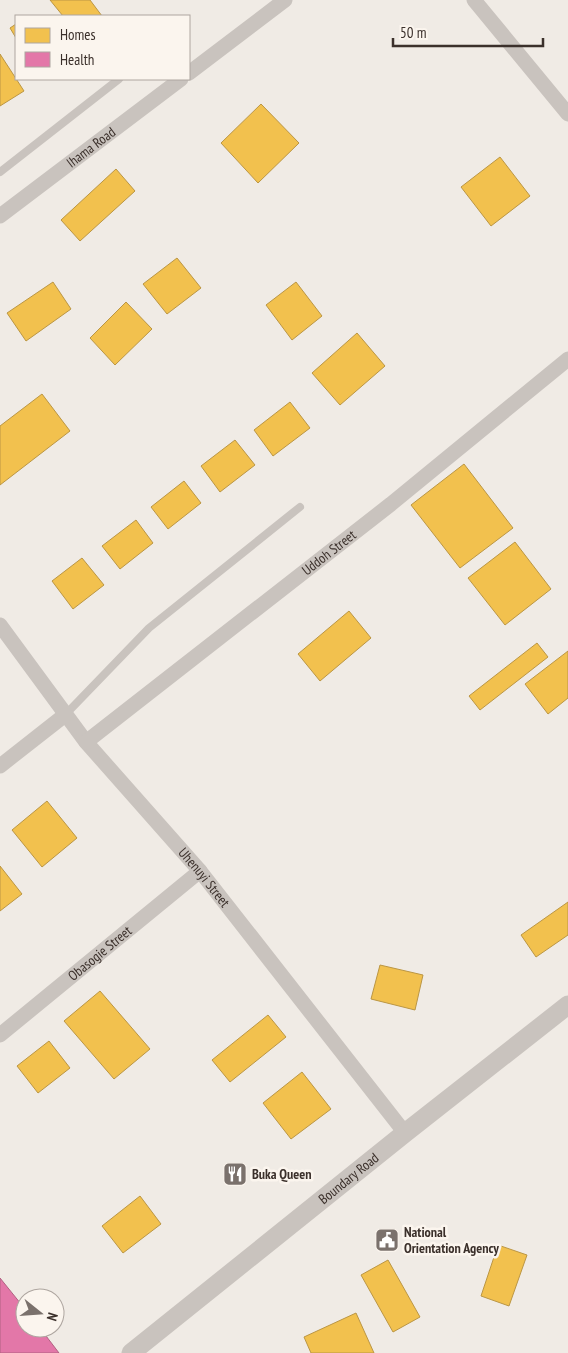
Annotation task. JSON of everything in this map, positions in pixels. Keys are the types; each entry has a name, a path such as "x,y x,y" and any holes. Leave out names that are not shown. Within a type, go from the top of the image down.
{"street":[{"path":"190,72 285,0"},
{"path":"474,0 568,114"},
{"name":"Ihama Road","path":"0,216 180,80"},
{"name":"Uddoh Street","path":"86,742 391,504 568,360"},
{"name":"Uhenuyi Street","path":"0,625 86,742 200,871 405,1132"},
{"path":"0,766 65,715"},
{"name":"Obasogie Street","path":"0,1035 200,871"},
{"name":"Boundary Road","path":"131,1353 405,1132 568,1005"}],"lane":[{"path":"0,172 118,80"},
{"path":"65,715 149,628 300,507"}],"building: Homes":[{"path":"50,0 90,0 101,15 62,15"},
{"path":"15,25 15,36 10,28"},
{"path":"0,54 15,80 24,91 0,106"},
{"path":"261,104 299,143 258,183 221,143"},
{"path":"500,157 530,196 491,226 461,187"},
{"path":"116,169 135,191 80,241 61,220"},
{"path":"177,258 201,288 167,314 143,284"},
{"path":"53,282 71,309 26,341 7,313"},
{"path":"296,282 322,316 292,340 266,305"},
{"path":"126,302 152,329 115,365 90,338"},
{"path":"357,333 385,366 340,405 312,373"},
{"path":"42,394 70,431 0,485 0,426"},
{"path":"290,402 310,428 273,456 254,430"},
{"path":"235,440 255,465 220,492 201,466"},
{"path":"464,464 513,528 460,568 411,505"},
{"path":"184,481 201,503 168,529 151,507"},
{"path":"136,520 153,543 120,569 102,546"},
{"path":"515,542 551,589 505,625 468,578"},
{"path":"82,558 104,585 73,609 52,581"},
{"path":"349,611 371,638 320,681 298,654"},
{"path":"537,643 548,657 480,710 469,696"},
{"path":"568,651 568,698 548,714 525,684"},
{"path":"47,801 77,838 42,867 12,830"},
{"path":"0,866 22,894 0,911"},
{"path":"568,902 568,935 536,957 521,935"},
{"path":"380,965 423,975 415,1010 371,999"},
{"path":"100,991 150,1049 114,1079 64,1021"},
{"path":"268,1015 286,1037 230,1082 212,1060"},
{"path":"49,1041 70,1068 38,1093 17,1066"},
{"path":"302,1072 331,1109 291,1139 263,1103"},
{"path":"140,1196 161,1224 123,1253 102,1226"},
{"path":"498,1245 527,1255 509,1306 481,1296"},
{"path":"388,1260 420,1317 393,1332 361,1275"},
{"path":"356,1313 374,1353 311,1353 304,1337"}],"building: Health":[{"path":"0,1278 15,1297 15,1338 48,1338 59,1353 0,1353"}],"place":[{"name":"Buka Queen","path":"235,1174"},
{"name":"National Orientation Agency","path":"387,1240"}]}
